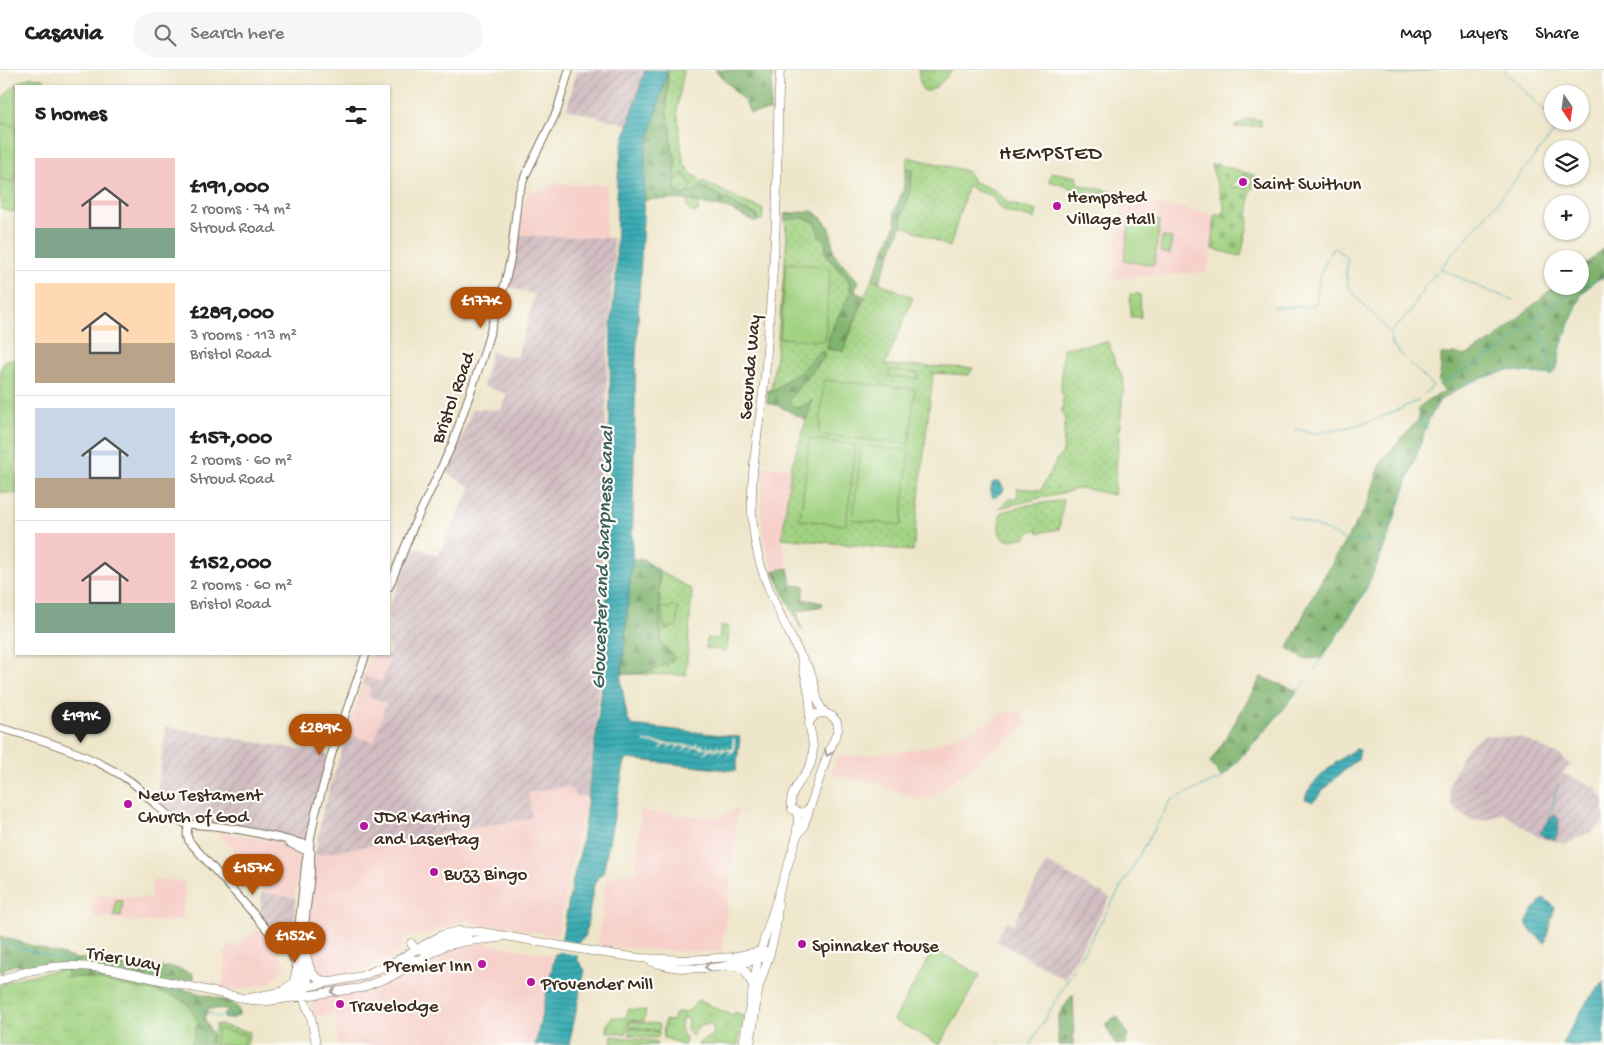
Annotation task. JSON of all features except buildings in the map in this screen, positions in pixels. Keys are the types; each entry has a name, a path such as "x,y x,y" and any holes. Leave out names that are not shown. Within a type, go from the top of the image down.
{"main road":[{"name":"Secunda Way","path":"780,70 774,261 765,370 754,465 752,509 760,566 774,602 812,677 818,703 825,713 835,719 838,730 826,759 803,828 796,839"},
{"name":"Secunda Way","path":"796,839 798,821 795,811 790,805 791,797 808,770 812,757 813,743 810,721 810,695 801,657"},
{"path":"810,721 816,714 825,713"},
{"path":"795,811 803,812 810,806"},
{"path":"750,1045 772,913 779,897 796,839"},
{"path":"743,1045 753,986 777,918 779,897"},
{"path":"336,981 362,976 377,970 413,946 458,931 474,931 640,958 710,959 764,954"},
{"path":"413,946 423,950 443,940 461,936 511,938"},
{"name":"Trier Way","path":"0,981 46,968 68,965 87,966 110,969 260,1001 307,996 371,985 422,962 444,946 502,938"},
{"path":"302,939 310,969 315,976 322,980 336,981 367,978 378,975 409,960 422,962"},
{"path":"302,939 301,949 305,987 316,1045"},
{"path":"730,965 764,954"},
{"path":"640,958 659,964 683,968 737,966 745,970 753,986"},
{"path":"278,992 294,982 296,968"},
{"name":"Trier Way","path":"244,998 336,981"}],"street":[{"name":"Bristol Road","path":"390,585 414,525 452,445 482,359 511,257 518,195 525,176 557,111 569,70"},
{"path":"296,968 302,939 312,860 310,850 315,815 332,753 366,655"},
{"path":"0,728 64,748 116,772 135,784 169,817 188,824 213,826 283,839 310,850"},
{"path":"188,824 187,835 189,841 278,941 292,951 296,968 305,987"},
{"path":"270,932 287,940 302,939"}],"shaded area":[{"path":"577,70 645,70 630,125 567,109"},
{"path":"550,184 607,185 606,238 519,235 525,199 528,194 550,186"},
{"path":"1123,194 1167,206 1215,215 1212,249 1207,272 1112,279"},
{"path":"519,235 613,238 614,263 608,340 602,559 603,603 596,720 587,797 576,796 568,786 528,793 532,818 315,855 322,813 347,734 374,742 386,703 368,697 371,687 362,684 364,676 382,682 389,661 371,655 390,655 390,606 413,546 438,556 471,487 447,473 473,409 501,410 507,394 483,386 491,352 517,358 535,295 509,287"},
{"path":"762,466 791,468 782,537 788,568 773,571 764,539 761,519"},
{"path":"371,655 389,661 382,682 364,676"},
{"path":"362,684 371,687 387,703 374,742 347,734"},
{"path":"1007,711 1020,711 1028,723 932,797 919,799 877,783 831,775 837,756 859,756 906,751 930,746 974,729"},
{"path":"166,727 328,754 307,837 302,839 189,823 176,817 159,803 158,786"},
{"path":"1485,735 1522,738 1561,756 1571,765 1562,773 1595,787 1604,800 1604,825 1566,844 1540,838 1503,813 1487,820 1470,820 1451,806 1449,785 1462,756 1468,747"},
{"path":"569,786 576,796 586,800 557,936 501,926 474,924 473,920 424,935 406,937 398,953 366,969 347,974 326,976 318,974 315,969 310,938 315,855 532,818 528,793"},
{"path":"738,808 722,952 598,946 607,878 611,879 618,873 635,873 641,811 717,818"},
{"path":"217,831 280,843 299,852 295,898 261,892 264,867 256,865 256,862 241,860"},
{"path":"1047,863 1110,898 1064,979 996,940 1006,921 1013,924"},
{"path":"152,880 185,881 182,920 138,922 92,916 93,895 151,898"},
{"path":"261,892 295,898 294,928 292,930 283,932 273,929 257,912 261,909"},
{"path":"260,928 288,965 269,983 232,991 221,989 224,973 224,951 228,951 228,946 237,946"},
{"path":"482,943 553,955 533,1045 338,1045 335,1014 311,1017 312,1003 309,986 406,964 430,964 451,948"}],"green space":[{"path":"668,70 684,70 677,109 683,162 692,175 699,180 763,209 762,220 757,221 757,215 697,190 686,194 691,189 691,185 685,175 680,175 675,180 676,161 670,144 671,126 667,113"},
{"path":"668,70 667,113 671,126 671,144 676,161 675,188 678,193 685,193 701,186 733,202 736,206 757,215 757,221 753,221 729,209 688,200 652,199 644,201 645,152"},
{"path":"715,70 773,70 770,111 750,113 745,102"},
{"path":"918,70 953,70 937,86 928,91 921,87"},
{"path":"27,78 43,79 49,85 16,85"},
{"path":"15,86 15,212 0,208 0,102"},
{"path":"1247,119 1261,120 1261,126 1234,127"},
{"path":"2,123 15,126 15,182 0,179 0,131"},
{"path":"908,157 967,171 974,182 997,191 1008,203 1037,211 1035,219 1007,212 999,207 991,195 974,190 968,185 950,247 902,225 902,213 908,200 913,169 906,168"},
{"path":"1217,164 1255,176 1256,183 1250,192 1248,223 1241,256 1212,249 1215,215 1222,214 1225,210 1211,165","holes":["1244,176 1245,178 1251,177 1253,184 1246,185 1247,188 1243,189 1243,186 1232,187 1232,183 1241,179 1241,177"]},
{"path":"906,168 913,169 908,200 902,213 902,225 879,282 872,279 896,224 894,212 903,191"},
{"path":"1052,172 1077,177 1077,182 1085,186 1123,194 1122,199 1090,191 1085,200 1073,189 1049,181"},
{"path":"680,175 685,175 691,185 691,189 686,194 678,193 676,188 675,184"},
{"path":"688,200 699,203 698,212 690,212 687,207"},
{"path":"813,211 830,228 834,254 858,281 855,292 864,296 843,351 827,349 831,331 851,292 848,279 829,258 826,242 819,235 815,222 804,218 785,220 784,214"},
{"path":"1130,216 1160,221 1154,265 1124,261"},
{"path":"804,218 815,222 819,235 826,242 825,251 829,259 849,281 851,292 828,339 843,351 872,279 913,298 885,365 973,368 969,375 933,373 913,551 782,538 791,468 812,401 799,408 791,405 789,401 796,390 811,374 819,352 799,373 787,380 776,390 771,390 777,348 787,238 785,220"},
{"path":"1162,237 1172,238 1170,254 1160,252"},
{"path":"1604,247 1604,277 1593,282 1589,286 1589,261"},
{"path":"786,263 830,267 825,341 780,338"},
{"path":"1130,294 1140,294 1141,317 1131,317"},
{"path":"1545,295 1581,295 1561,346 1557,368 1551,375 1508,370 1471,382 1440,400 1429,419 1387,540 1357,606 1322,658 1303,659 1288,648 1314,593 1367,505 1382,460 1419,419 1418,408 1431,398 1445,392 1438,380 1441,354 1465,356 1493,340"},
{"path":"1108,342 1124,380 1114,495 1082,488 999,508 1010,499 1017,499 1018,488 1041,490 1057,459 1063,452 1065,419 1062,412 1063,399 1061,387 1063,348"},
{"path":"819,352 824,352 824,358 796,390 789,401 791,405 799,408 813,400 806,420 779,406 767,403 768,390 776,390 787,380 799,373"},
{"path":"8,359 15,361 15,494 0,492 0,369"},
{"path":"889,370 918,373 918,379 889,376"},
{"path":"824,380 915,389 909,444 819,435"},
{"path":"810,439 856,445 846,525 800,520"},
{"path":"861,446 909,451 901,525 853,520"},
{"path":"1064,500 1059,529 1038,533 1038,530 1031,531 1026,537 1013,540 1005,539 1000,534 999,523 1002,512 1028,505"},
{"path":"635,558 637,560 643,559 657,569 659,577 661,643 675,658 664,666 650,671 622,674 632,560"},
{"path":"788,568 791,585 805,586 803,599 823,603 822,606 797,611 802,631 773,571"},
{"path":"657,569 692,590 686,675 631,674 667,665 661,643 659,577"},
{"path":"672,606 678,608 678,624 664,630 662,607 669,608"},
{"path":"721,626 729,628 727,650 706,648 707,638 719,639"},
{"path":"1261,677 1298,691 1222,778 1210,762"},
{"path":"116,900 123,901 121,917 114,916"},
{"path":"0,936 76,959 95,958 109,964 124,963 126,974 141,973 153,968 172,967 192,973 194,978 189,982 173,981 172,986 231,1002 238,1009 239,1015 234,1018 225,1019 223,1014 228,1009 208,1009 204,1018 213,1036 210,1045 184,1045 66,984 57,970 73,968 14,965 0,974"},
{"path":"934,949 980,975 940,1045 894,1020"},
{"path":"66,970 67,978 80,977 168,994 186,1002 198,1021 191,1045 0,1045 0,985 18,978"},
{"path":"1073,994 1073,1045 1058,1045 1058,1016"},
{"path":"698,1000 733,1016 735,1012 744,1017 738,1045 697,1045 714,1034 712,1023 699,1027 692,1036 687,1030 688,1019 683,1017 682,1028 686,1040 685,1045 680,1045 672,1040 663,1038 665,1020 673,1021 674,1014 689,1010"},
{"path":"629,1009 646,1011 644,1021 629,1020 626,1034 607,1032 608,1022 610,1022 612,1017 625,1018"},
{"path":"1117,1016 1128,1034 1126,1044 1116,1045 1105,1024"},
{"path":"630,1021 658,1024 660,1026 659,1031 629,1027"},
{"path":"216,1024 250,1032 247,1045 210,1045"},
{"path":"629,1028 659,1032 659,1036 656,1038 629,1035"},
{"path":"218,1029 246,1035 243,1045 214,1045"},
{"path":"612,1036 655,1041 657,1045 611,1045"}],"water":[{"path":"645,70 668,70 645,152 636,358 632,560 621,681 627,716 631,725 740,737 736,771 628,759 625,761 603,873 598,877 594,885 585,937 580,940 577,959 585,970 569,1045 535,1045 555,954 559,954 572,883 581,849 601,695 607,583 611,324 616,277 617,184 622,145"},
{"path":"1000,482 1004,489 1002,493 993,498 990,493 992,483"},
{"path":"1356,749 1360,750 1358,759 1331,782 1313,802 1305,799 1311,786 1323,774 1344,756"},
{"path":"1554,815 1559,819 1557,835 1555,839 1544,837 1540,833"},
{"path":"1544,898 1555,907 1545,943 1530,930 1526,923 1533,910"},
{"path":"1604,981 1604,1045 1561,1045 1587,1001"}],"pier":[{"path":"733,737 735,741 734,751 726,757 731,751 725,750 718,756 723,750 718,749 711,755 716,749 710,749 703,755 708,748 703,748 696,754 701,748 695,747 688,753 693,747 688,747 681,753 686,747 680,746 673,752 678,746 673,745 666,751 671,745 665,745 658,751 663,745 643,742 696,746 697,741 698,746 701,746 702,742 703,747 707,747 707,742 708,747 712,747 712,743 713,747 716,748 718,743 718,748 722,748 723,744 723,748 727,749 728,744 728,749 732,749"},
{"path":"559,940 582,944 580,956 557,951"}],"waterway":[{"path":"1385,70 1387,74 1397,75 1431,70"},
{"path":"1503,70 1544,110"},
{"path":"1390,333 1411,311 1425,286 1495,205 1556,130"},
{"path":"1274,307 1310,307 1316,303 1320,275 1332,248 1337,249 1348,259 1346,273 1348,285 1355,295 1390,333 1392,345 1433,386 1424,394"},
{"path":"1441,269 1513,300"},
{"path":"1449,395 1471,382 1508,370 1551,375 1557,368 1561,346 1581,295 1593,282 1604,277"},
{"path":"1534,318 1565,295"},
{"path":"1536,321 1548,353 1551,375"},
{"path":"1439,385 1500,350 1529,325"},
{"path":"1295,429 1315,433 1341,429 1375,420 1419,400"},
{"path":"1314,670 1357,606 1368,585 1387,540 1429,419 1440,400"},
{"path":"1418,408 1424,429"},
{"path":"1288,516 1333,533 1345,541 1387,540"},
{"path":"630,565 652,567 663,577"},
{"path":"1030,1045 1171,800 1222,778 1270,725 1306,681"},
{"path":"1546,826 1558,783"},
{"path":"0,942 73,963"},
{"path":"110,975 182,992"},
{"path":"199,1009 218,1017 235,1015"}],"place":[{"name":"Saint Swithun","path":"1243,182"},
{"name":"Hempsted Village Hall","path":"1057,206"},
{"name":"New Testament Church of God","path":"128,804"},
{"name":"JDR Karting and Lasertag","path":"364,826"},
{"name":"Buzz Bingo","path":"434,872"},
{"name":"Spinnaker House","path":"802,944"},
{"name":"Premier Inn","path":"482,964"},
{"name":"Provender Mill","path":"531,982"},
{"name":"Travelodge","path":"340,1004"}],"district":[{"name":"HEMPSTED","path":"1051,152"}],"water label":[{"name":"Gloucester and Sharpness Canal","path":"601,558"}]}
